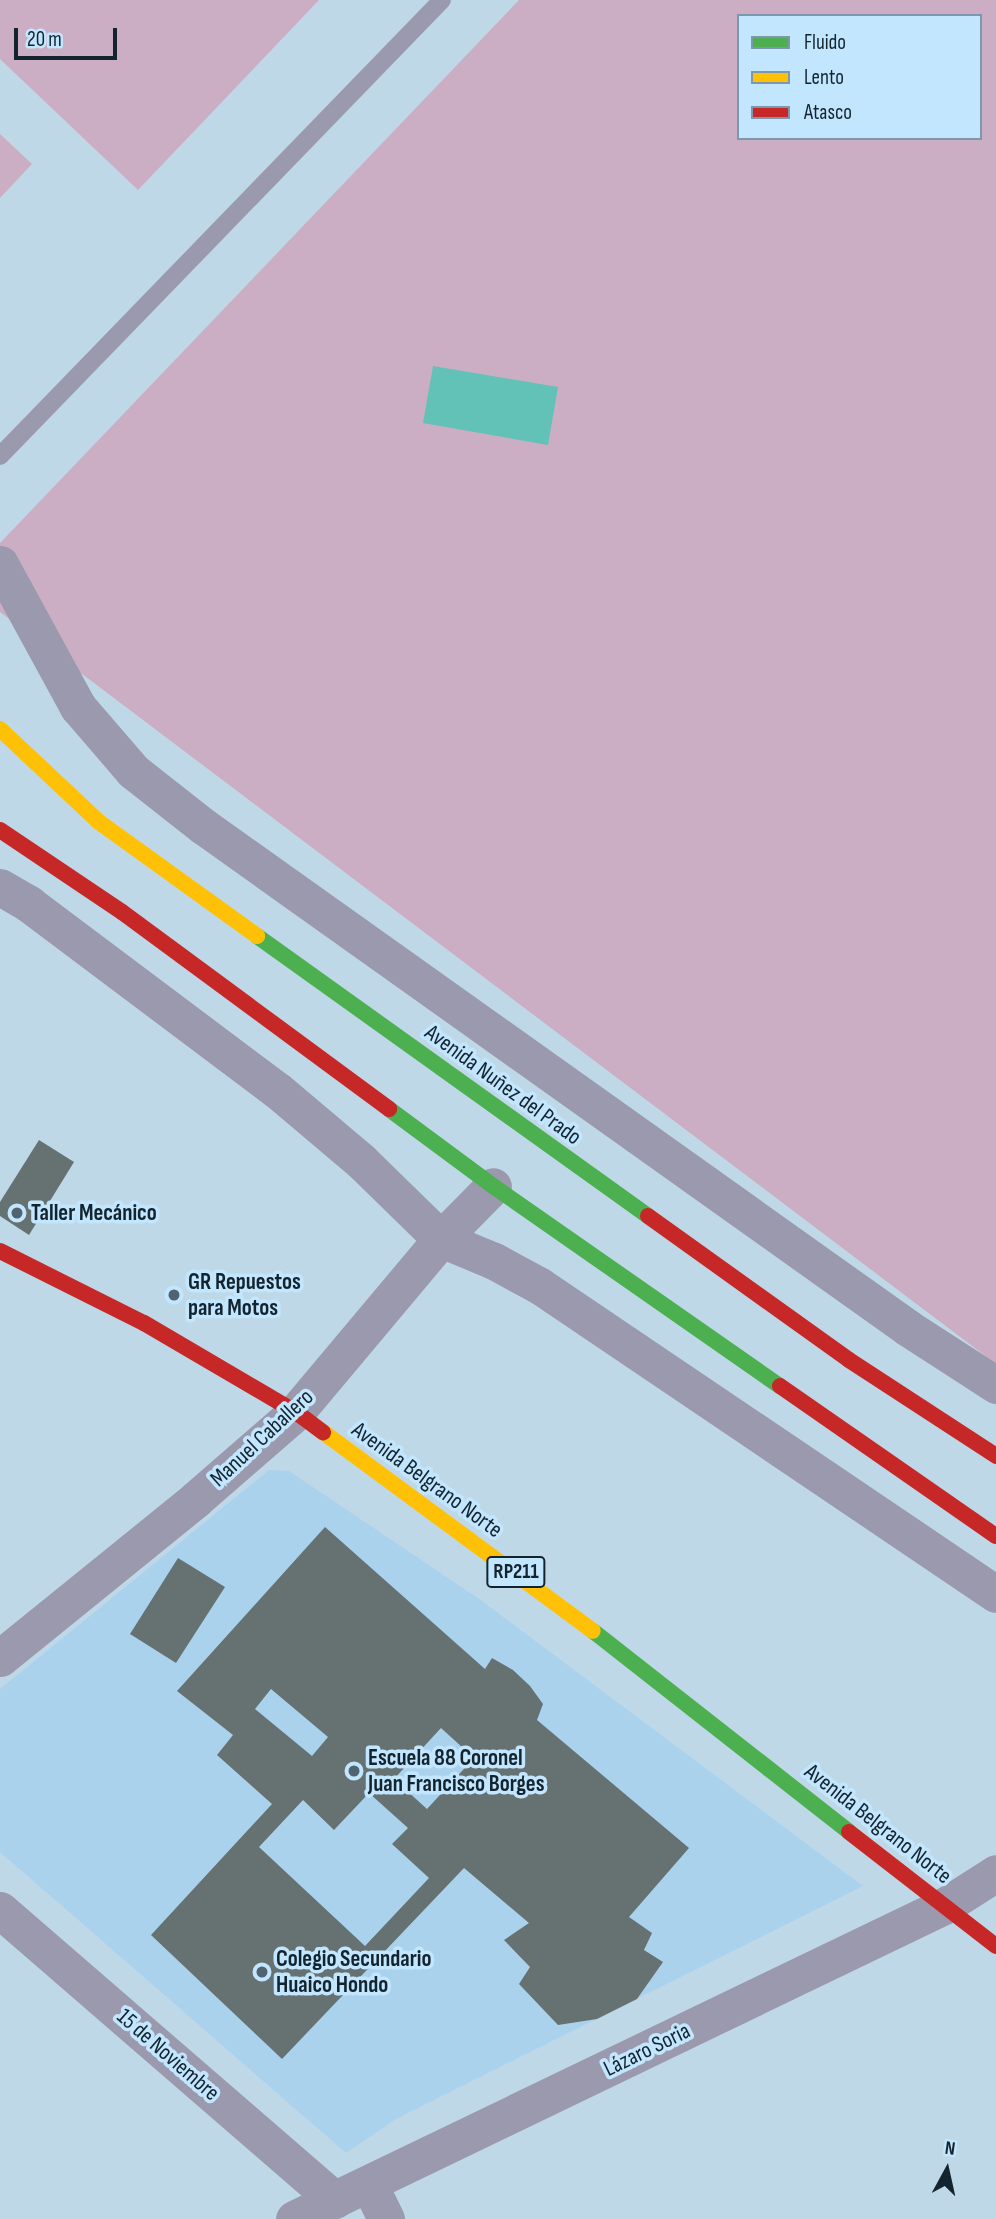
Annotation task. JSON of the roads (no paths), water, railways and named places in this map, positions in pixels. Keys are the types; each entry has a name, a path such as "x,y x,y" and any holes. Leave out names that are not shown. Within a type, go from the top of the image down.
{"main road":[{"name":"Avenida Nuñez del Prado","path":"0,729 99,822 849,1360 996,1456"},
{"path":"0,830 122,912 493,1186 996,1536"},
{"name":"Avenida Belgrano Norte","path":"0,1251 144,1324 296,1412 535,1587 996,1946"}],"street":[{"path":"0,565 78,707 133,771 225,843 908,1328 996,1385"},
{"path":"0,887 29,904 277,1090 361,1161 441,1239 495,1261 540,1286 996,1594"},
{"name":"Manuel Caballero","path":"0,1658 196,1499 296,1412 441,1239 493,1186"},
{"name":"Lázaro Soria","path":"294,2219 946,1905 996,1873"},
{"name":"15 de Noviembre","path":"0,1910 335,2200"},
{"path":"369,2184 386,2219"}],"lane":[{"path":"0,457 442,0"}],"place":[{"name":"Taller Mecánico","path":"17,1213"},
{"name":"GR Repuestos para Motos","path":"174,1295"},
{"name":"Escuela 88 Coronel Juan Francisco Borges","path":"354,1771"},
{"name":"Colegio Secundario Huaico Hondo","path":"262,1972"}]}
